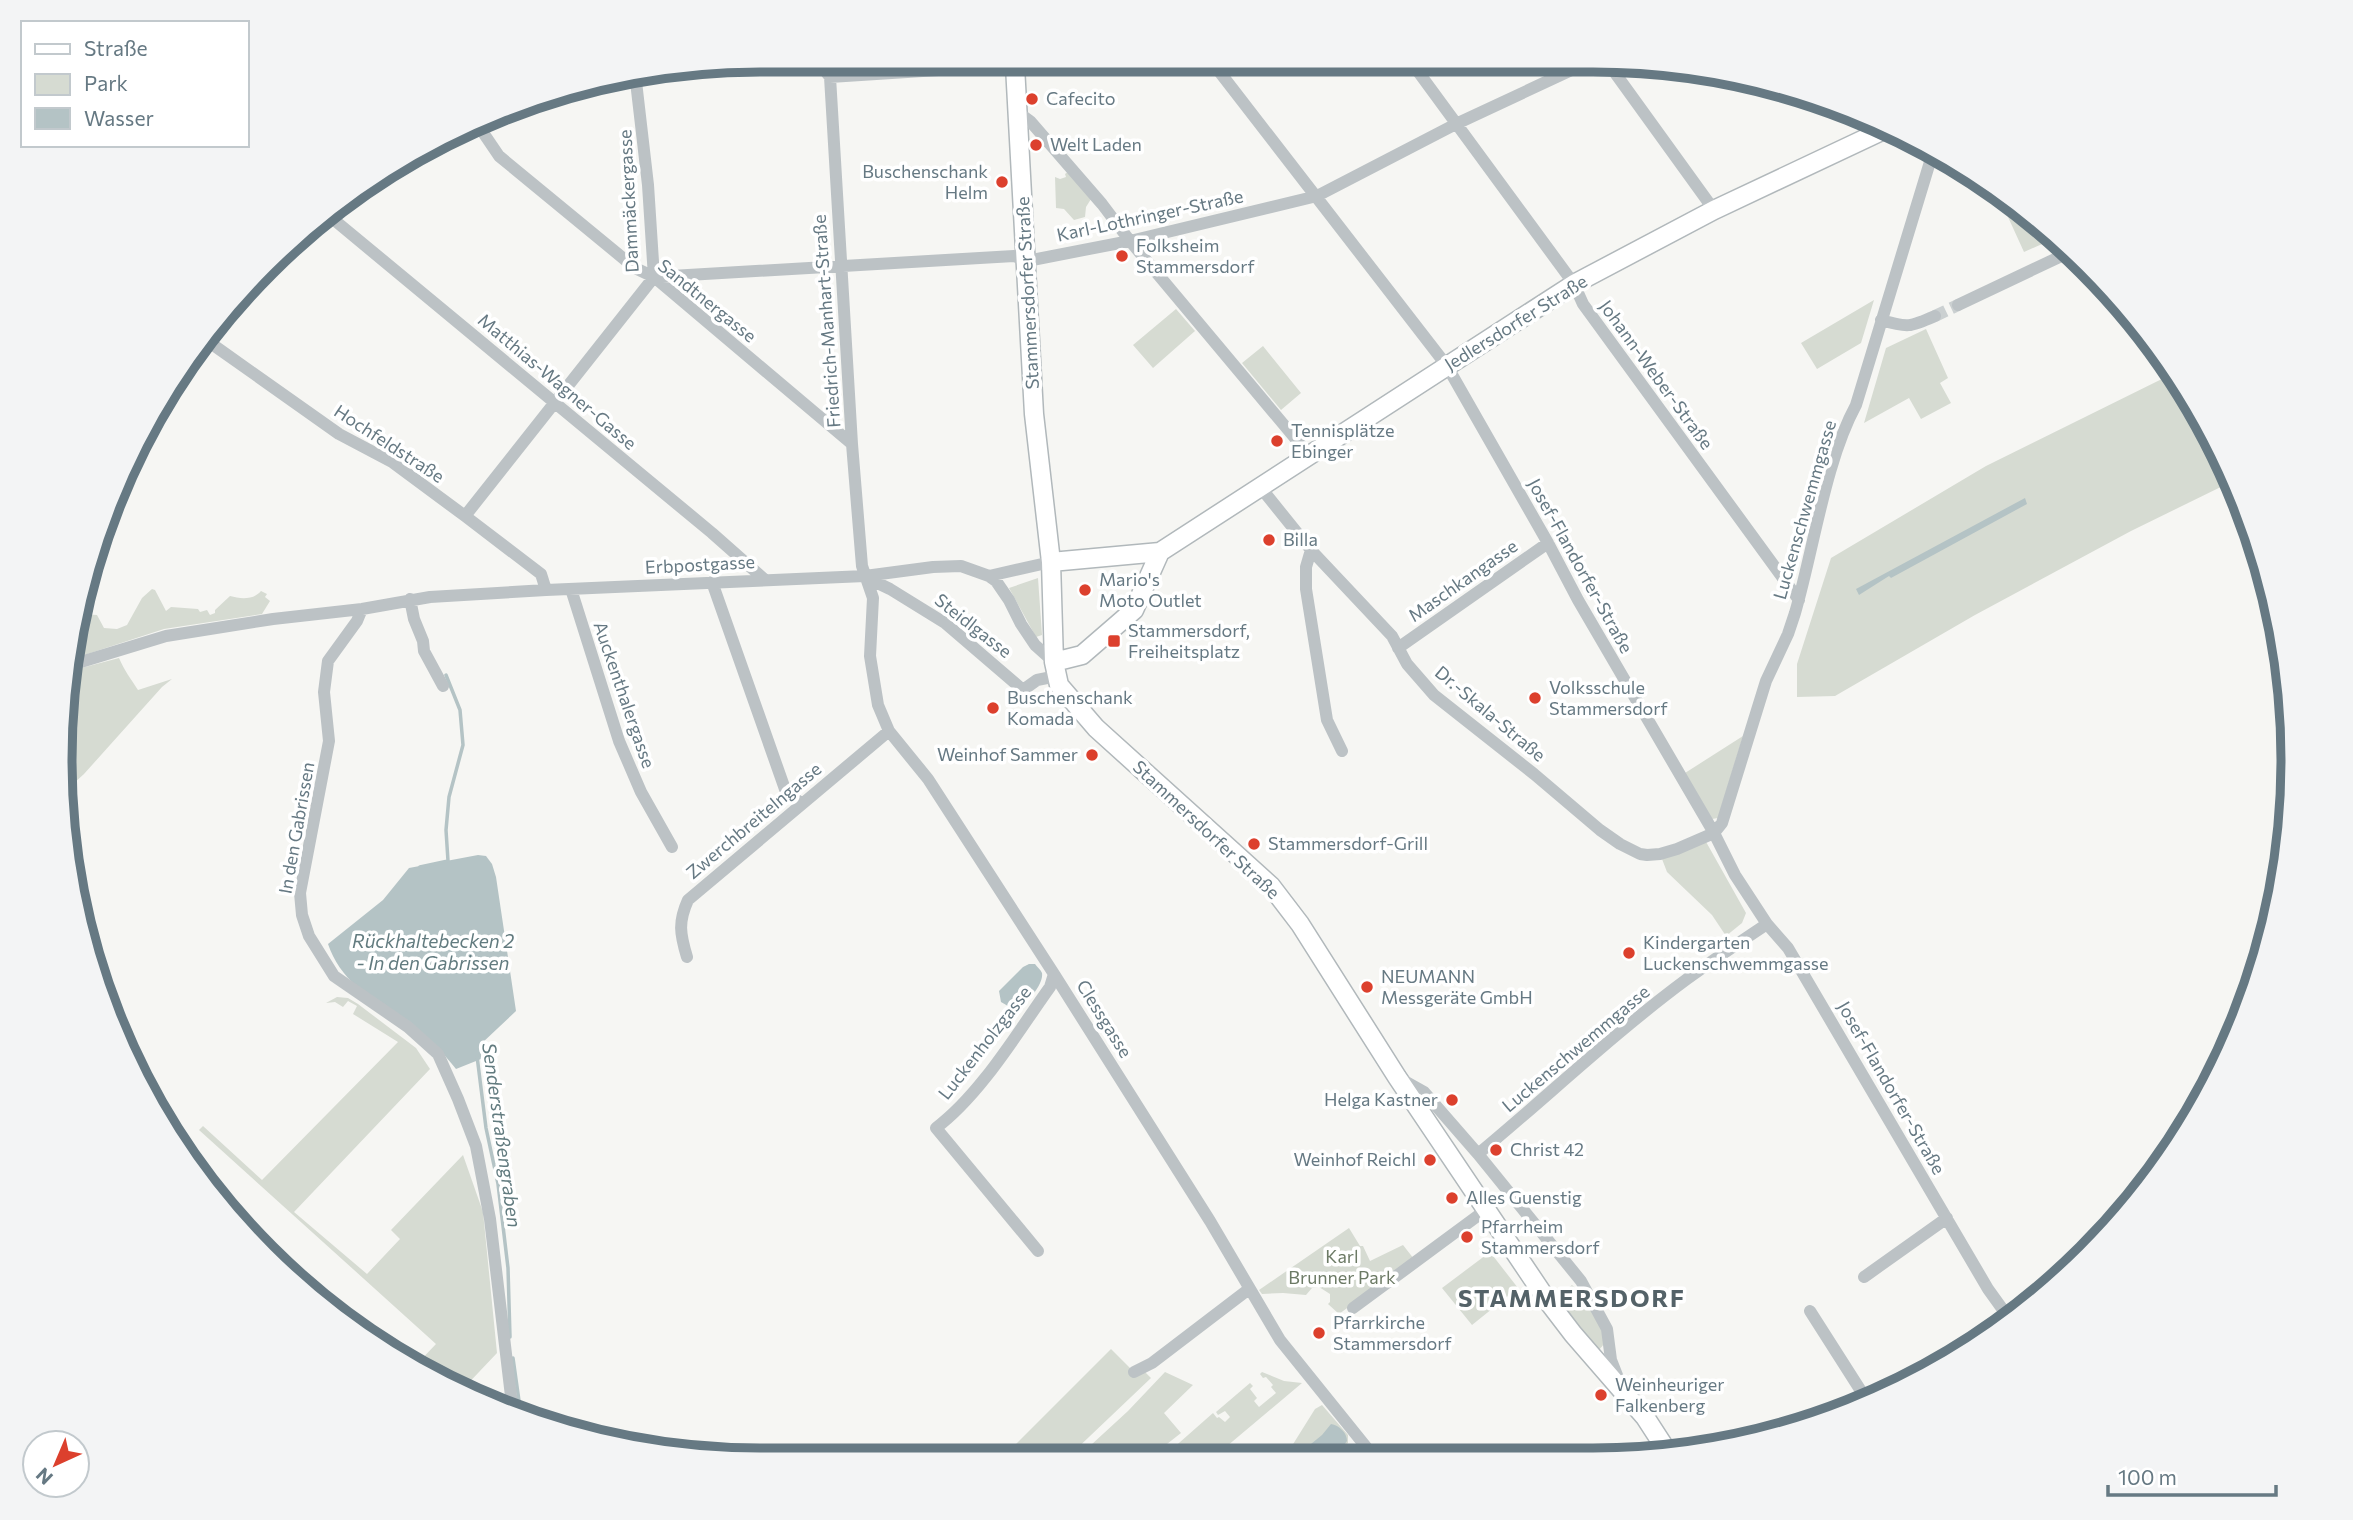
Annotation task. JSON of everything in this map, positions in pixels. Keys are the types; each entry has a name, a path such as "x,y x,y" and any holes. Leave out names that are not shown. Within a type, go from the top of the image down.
{"main road":[{"name":"Stammersdorfer Straße","path":"1016,72 1034,414 1051,562 1059,685 1096,729 1271,886 1300,924 1397,1077 1573,1334 1645,1417 1663,1444"},
{"name":"Jedlersdorfer Straße","path":"1160,552 1574,284 1714,210 1876,133"},
{"path":"1051,562 1160,552 1134,610 1082,655 1056,669"}],"street":[{"path":"826,72 830,78 915,72"},
{"name":"Josef-Flandorfer-Straße","path":"1220,72 1447,366 1578,600 1714,833 1735,875 1767,924 1788,948 1988,1289 2004,1312"},
{"name":"Johann-Weber-Straße","path":"1418,72 1574,284 1583,304 1799,600"},
{"name":"Karl-Lothringer-Straße","path":"654,277 1014,256 1027,261 1130,241 1317,196 1456,124 1567,72"},
{"path":"1615,72 1714,210"},
{"name":"Friedrich-Manhart-Straße","path":"830,78 852,444 865,576"},
{"name":"Dammäckergasse","path":"465,516 654,277 648,185 636,83"},
{"path":"1019,113 1030,121 1102,204 1310,456"},
{"name":"Sandtnergasse","path":"482,131 499,156 635,268 654,277 852,444"},
{"name":"Luckenschwemmgasse","path":"1714,833 1722,823 1766,681 1788,634 1799,600 1846,424 1856,405 1930,161"},
{"name":"Matthias-Wagner-Gasse","path":"334,220 764,579"},
{"path":"1958,305 2061,256"},
{"path":"1881,320 1904,327 1914,326 1935,316"},
{"name":"Hochfeldstraße","path":"212,344 339,434 392,462 541,574 546,590"},
{"name":"Dr.-Skala-Straße","path":"1261,488 1311,550 1392,636 1407,664 1434,695 1600,830 1640,854 1660,854 1714,833"},
{"name":"Maschkangasse","path":"1398,648 1548,543"},
{"path":"1311,550 1306,589 1327,720 1342,751"},
{"path":"1051,562 989,576 1009,600 1035,645 1056,669"},
{"name":"Erbpostgasse","path":"79,662 166,636 273,619 362,610 410,599 546,590 865,576 933,567 961,566 989,576"},
{"name":"Steidlgasse","path":"865,576 945,623 1023,690 1056,669"},
{"name":"Clessgasse","path":"865,576 873,598 870,656 878,705 889,731 928,779 1054,974 1210,1221 1280,1340 1367,1448"},
{"path":"712,582 786,792 801,803"},
{"name":"Auckenthalergasse","path":"570,589 619,741 641,792 672,847"},
{"path":"410,599 414,619 424,641 424,651 443,686"},
{"name":"In den Gabrissen","path":"362,610 328,661 324,692 329,741 300,893 302,915 309,936 334,976 408,1027 438,1054 458,1099 476,1146 490,1219 512,1402"},
{"name":"Zwerchbreitelngasse","path":"687,957 680,933 682,912 688,900 889,731"},
{"name":"Luckenschwemmgasse","path":"1478,1154 1687,979 1767,924"},
{"name":"Luckenholzgasse","path":"1038,1251 936,1128 958,1110 978,1085 1050,987 1054,974"},
{"name":"Stammersdorfer Straße","path":"1397,1077 1424,1092 1581,1281 1607,1329 1611,1360 1624,1393"},
{"path":"1353,1308 1487,1209"},
{"path":"1864,1277 1947,1218"},
{"path":"1134,1373 1152,1363 1249,1289"},
{"path":"1810,1311 1862,1393"}],"green space":[{"path":"1069,171 1091,199 1086,207 1085,217 1074,220 1064,209 1056,208 1055,177 1066,177 1065,174"},
{"path":"2004,208 2046,242 2024,252"},
{"path":"1874,300 1861,343 1817,369 1801,343"},
{"path":"1176,309 1195,331 1153,368 1133,345"},
{"path":"1926,329 1948,378 1940,383 1951,403 1921,419 1909,398 1864,423 1886,348"},
{"path":"1263,346 1301,393 1281,410 1242,363"},
{"path":"2165,378 2189,416 2224,486 2131,531 1975,615 1835,696 1797,697 1797,664 1831,558 1986,466"},
{"path":"1038,578 1042,635 1036,637 1009,588"},
{"path":"152,589 166,611 171,607 198,609 200,612 207,610 210,615 230,596 247,598 261,591 267,594 265,597 270,601 262,614 164,629 80,656 88,614 97,615 104,628 117,629 127,625 142,598"},
{"path":"119,658 138,690 172,679 73,784 73,715 78,669"},
{"path":"1743,736 1718,818 1712,819 1685,773"},
{"path":"1705,840 1746,913 1742,923 1726,936 1712,915 1667,872 1662,859"},
{"path":"337,997 348,998 358,1004 416,1048 430,1069 294,1212 367,1274 400,1239 391,1230 463,1155 483,1212 497,1353 469,1383 422,1359 436,1344 199,1130 203,1126 262,1180 398,1042 353,1014 357,1006 348,1001 343,1007 335,1002 326,1003"},
{"name":"Karl Brunner Park","path":"1349,1228 1360,1246 1363,1246 1370,1261 1403,1245 1414,1259 1339,1314 1328,1304 1330,1294 1319,1287 1312,1288 1306,1295 1262,1294 1259,1290"},
{"path":"1490,1252 1518,1288 1472,1325 1442,1288"},
{"path":"1572,1285 1597,1319 1604,1342 1599,1350 1555,1298 1569,1290"},
{"path":"1111,1349 1136,1374 1145,1372 1151,1378 1077,1448 1012,1448"},
{"path":"1165,1372 1193,1385 1164,1413 1181,1433 1167,1444 1170,1448 1163,1448 1161,1445 1158,1448 1088,1448"},
{"path":"1262,1372 1284,1381 1302,1383 1225,1448 1173,1448 1213,1413 1225,1422 1230,1417 1225,1411 1218,1415 1216,1412 1250,1383 1253,1386 1250,1389 1257,1398 1254,1401 1259,1407 1276,1393 1271,1387 1273,1385 1260,1374"},
{"path":"1322,1405 1348,1435 1348,1443 1340,1448 1291,1448 1315,1409"}],"water":[{"path":"2025,498 2027,504 1891,578 1889,576 1859,595 1856,589"},
{"name":"Rückhaltebecken 2 - In den Gabrissen","path":"478,855 486,856 496,877 516,1011 481,1044 481,1059 456,1069 438,1048 347,977 328,944 383,900 409,868"},
{"path":"1029,964 1035,964 1042,973 1037,990 1017,1007 1001,1002 999,991"},
{"path":"1331,1424 1344,1432 1347,1441 1338,1448 1306,1448"}],"waterway":[{"name":"Senderstraßengraben","path":"420,867 448,861 446,830 449,797 463,745 460,710 446,675"},
{"name":"Senderstraßengraben","path":"477,1056 486,1128 498,1184 508,1268 510,1337"},
{"name":"Senderstraßengraben","path":"513,1358 520,1405"}],"tunnel":[{"path":"1935,316 1958,305"}],"place":[{"name":"Cafecito","path":"1032,99"},
{"name":"Welt Laden","path":"1036,145"},
{"name":"Buschenschank Helm","path":"1002,182"},
{"name":"Folksheim Stammersdorf","path":"1122,256"},
{"name":"Tennisplätze Ebinger","path":"1277,441"},
{"name":"Billa","path":"1269,540"},
{"name":"Mario's Moto Outlet","path":"1085,590"},
{"name":"Stammersdorf, Freiheitsplatz","path":"1114,641"},
{"name":"Volksschule Stammersdorf","path":"1535,698"},
{"name":"Buschenschank Komada","path":"993,708"},
{"name":"Weinhof Sammer","path":"1092,755"},
{"name":"Stammersdorf-Grill","path":"1254,844"},
{"name":"Kindergarten Luckenschwemmgasse","path":"1629,953"},
{"name":"NEUMANN Messgeräte GmbH","path":"1367,987"},
{"name":"Helga Kastner","path":"1452,1100"},
{"name":"Christ 42","path":"1496,1150"},
{"name":"Weinhof Reichl","path":"1430,1160"},
{"name":"Alles Guenstig","path":"1452,1198"},
{"name":"Pfarrheim Stammersdorf","path":"1467,1237"},
{"name":"Pfarrkirche Stammersdorf","path":"1319,1333"},
{"name":"Weinheuriger Falkenberg","path":"1601,1395"}],"district":[{"name":"STAMMERSDORF","path":"1572,1299"}]}
